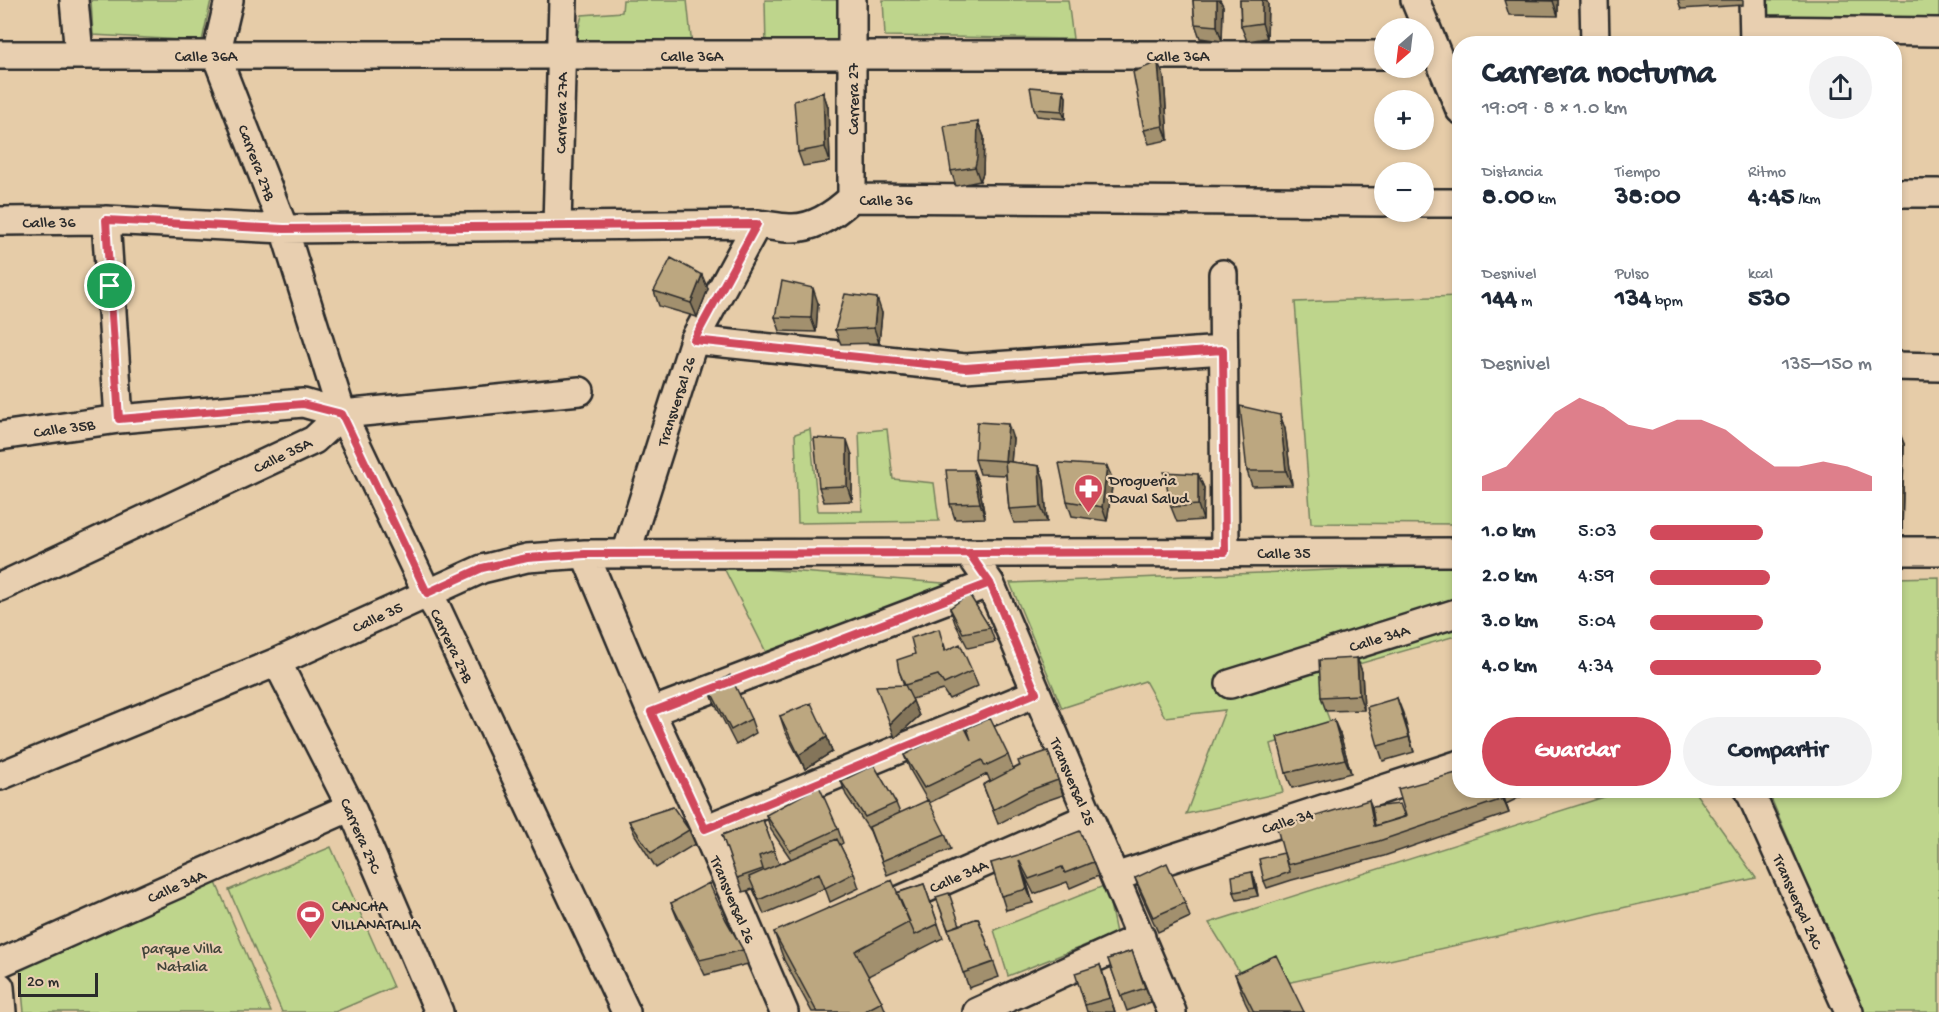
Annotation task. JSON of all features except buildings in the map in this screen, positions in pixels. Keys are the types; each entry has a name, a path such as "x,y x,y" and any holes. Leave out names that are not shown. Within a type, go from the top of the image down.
{"street":[{"path":"74,0 79,55"},
{"path":"216,55 229,0"},
{"name":"Carrera 27A","path":"557,226 563,0"},
{"name":"Carrera 27","path":"852,0 852,198"},
{"path":"1415,0 1420,18"},
{"path":"1594,0 1594,36"},
{"path":"1753,0 1754,36"},
{"path":"1791,36 1939,32"},
{"name":"Calle 36A","path":"0,55 1374,55"},
{"name":"Carrera 27B","path":"216,55 284,229 342,414 427,593 437,609 626,1012"},
{"path":"1434,61 1452,95"},
{"path":"1902,193 1939,193"},
{"name":"Calle 36","path":"0,221 106,220 284,229 757,224 792,228 822,220 852,198 1374,202"},
{"path":"1434,203 1452,203"},
{"path":"106,220 119,419"},
{"name":"Transversal 26","path":"626,554 694,340 757,224"},
{"path":"1223,274 1225,552"},
{"path":"694,340 965,368 1223,350"},
{"path":"1902,366 1939,368"},
{"path":"342,414 580,391"},
{"name":"Calle 35B","path":"0,436 119,419 303,404 342,414"},
{"name":"Calle 35A","path":"0,587 314,440 342,414"},
{"path":"1902,551 1939,551"},
{"name":"Calle 35","path":"0,776 277,662 482,568 527,558 585,554 1452,552"},
{"name":"Transversal 25","path":"969,553 990,583 1172,1012"},
{"name":"Transversal 26","path":"585,554 651,712 705,829 772,957 784,1012"},
{"path":"651,712 990,583"},
{"name":"Calle 34A","path":"1230,684 1452,615"},
{"name":"Carrera 27C","path":"277,662 351,807 439,1012"},
{"path":"705,829 1036,693"},
{"name":"Calle 34","path":"1115,877 1452,767"},
{"name":"Transversal 24C","path":"1753,798 1849,1012"},
{"name":"Calle 34A","path":"0,963 351,807"},
{"name":"Calle 34A","path":"871,913 1089,817"},
{"path":"977,1012 1141,938"},
{"path":"0,987 2,1012"}],"green space":[{"path":"91,0 211,0 202,41 93,35"},
{"path":"623,0 687,0 693,56 572,56 582,15 622,12"},
{"path":"765,0 840,0 846,46 766,50"},
{"path":"883,0 1068,0 1073,39 885,36"},
{"path":"1756,0 1939,0 1939,18 1756,17"},
{"path":"1452,296 1452,524 1311,523 1295,302"},
{"path":"810,429 818,511 862,511 859,432 887,429 893,479 934,483 939,521 798,523 795,434"},
{"path":"1452,565 1452,637 1324,674 1326,711 1331,724 1271,744 1283,792 1186,814 1225,710 1165,717 1145,681 1062,708 1010,583"},
{"path":"723,566 969,585 768,656"},
{"path":"1939,577 1939,1012 1862,1012 1771,798 1902,798 1902,578"},
{"path":"1601,798 1699,798 1756,878 1251,991 1209,923"},
{"name":"CANCHA VILLANATALIA","path":"331,847 393,987 335,1012 282,1012 229,890"},
{"name":"parque Villa Natalia","path":"214,878 271,1012 24,1012 20,970"},
{"path":"1106,885 1116,933 1008,976 994,930"}],"place":[{"name":"Drogueria Daval Salud","path":"1088,514"},
{"name":"CANCHA VILLANATALIA","path":"311,940"}],"route":[{"path":"110,286 106,220 284,229 757,224 694,340 965,368 1223,350 1225,552 969,553 990,583 651,712 705,829 1036,693 990,583 969,553 585,554 527,558 482,568 427,593 342,414 303,404 119,419 110,286"}]}
